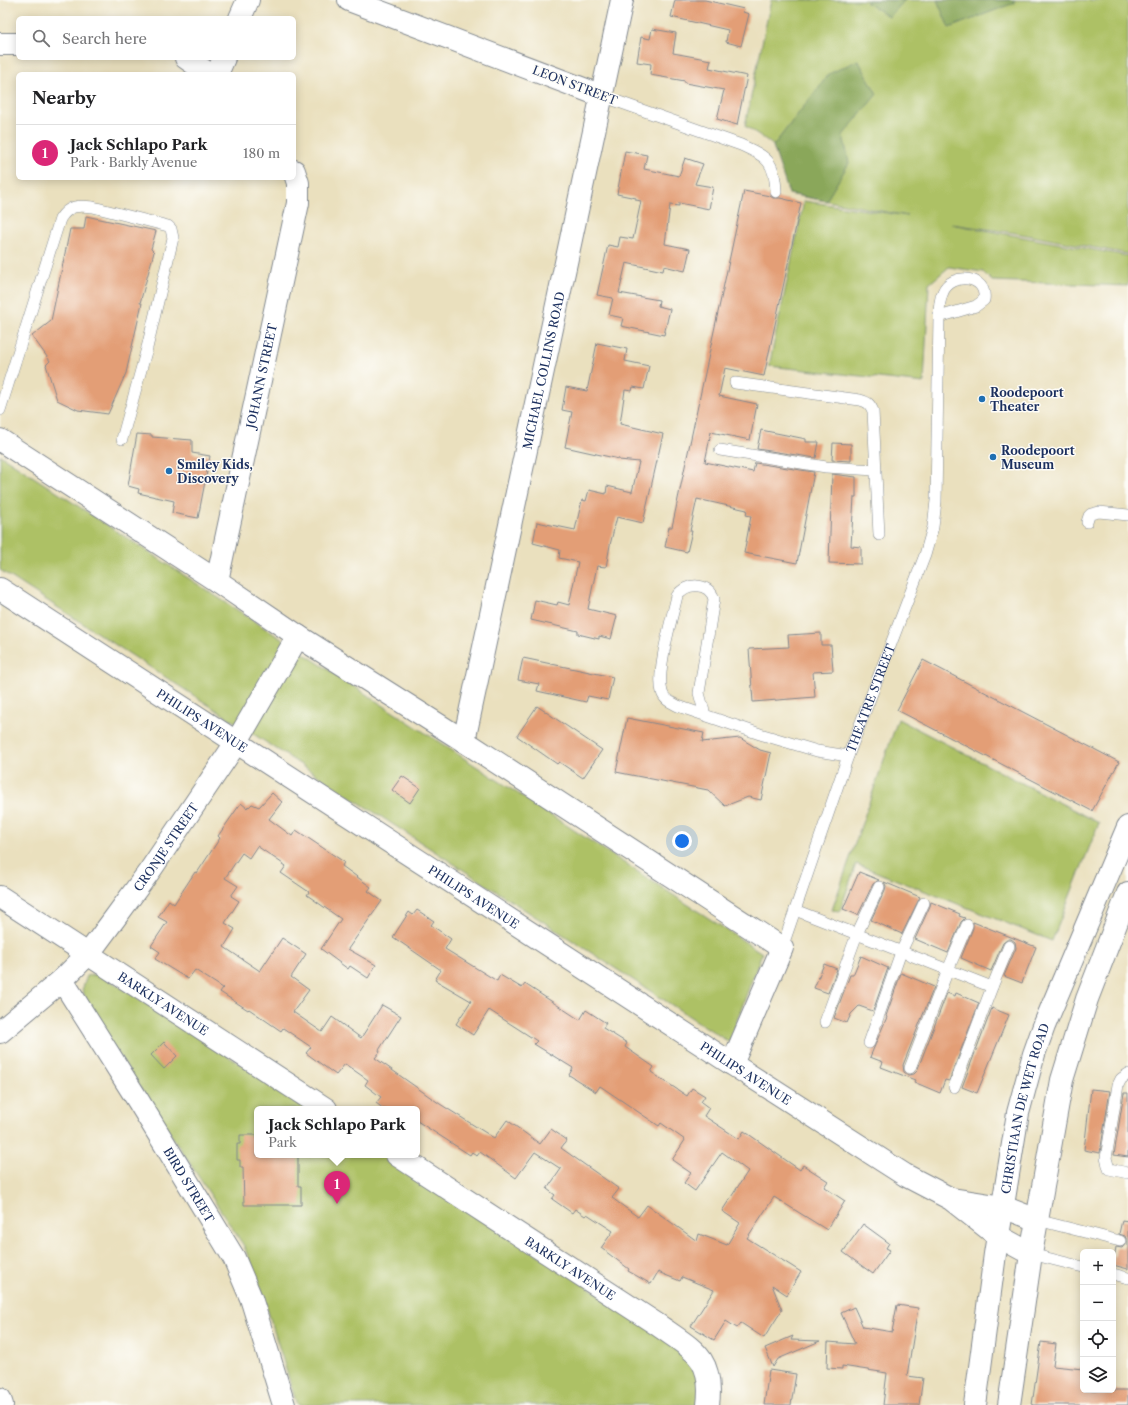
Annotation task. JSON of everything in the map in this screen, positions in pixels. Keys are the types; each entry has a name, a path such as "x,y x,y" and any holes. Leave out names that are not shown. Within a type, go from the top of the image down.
{"street":[{"path":"241,16 248,0"},
{"name":"LEON STREET","path":"349,0 602,96"},
{"name":"MICHAEL COLLINS ROAD","path":"464,741 622,0"},
{"path":"0,44 16,44"},
{"path":"189,60 207,72"},
{"path":"218,72 223,60"},
{"name":"JOHANN STREET","path":"217,581 298,203 298,183 296,177"},
{"path":"0,440 217,581 298,636 464,741 782,948"},
{"name":"PHILIPS AVENUE","path":"0,589 905,1175 951,1199 998,1236 1031,1254"},
{"name":"CRONJE STREET","path":"0,1032 62,980 89,953 151,869 236,743 298,636"},
{"name":"CHRISTIAAN DE WET ROAD","path":"975,1405 998,1236 1018,1113 1034,1054 1044,1026 1128,827"},
{"path":"1009,1405 1031,1254 1060,1087 1087,999 1128,892"},
{"name":"BARKLY AVENUE","path":"0,897 89,953 321,1106"},
{"name":"THEATRE STREET","path":"732,1064 782,948"},
{"name":"BIRD STREET","path":"62,980 139,1102 234,1258 250,1298 284,1405"},
{"name":"BARKLY AVENUE","path":"402,1158 658,1325 692,1349 702,1359 706,1371 709,1386 708,1405"},
{"name":"PHILIPS AVENUE","path":"951,1199 1003,1207 1037,1220"},
{"path":"0,1399 2,1405"}],"lane":[{"name":"LEON STREET","path":"602,96 740,145 758,153 770,163 775,176 776,192"},
{"path":"0,410 60,218 65,211 74,207 83,205 93,207 168,226 171,229 173,238 147,348 122,439"},
{"name":"THEATRE STREET","path":"782,948 848,756 922,562 933,527 936,501 939,317"},
{"path":"735,382 868,402 873,411 879,535"},
{"path":"720,450 826,467 875,470"},
{"path":"1087,522 1089,516 1095,513 1128,515"},
{"path":"705,715 699,693 714,599 712,594 706,588 696,586 686,587 682,589 677,596 661,669 662,693 666,700 678,706 760,734 817,751 848,756"},
{"path":"825,1022 857,934 879,887"},
{"path":"869,1043 901,952 924,903"},
{"path":"795,910 992,987"},
{"path":"910,1068 967,925"},
{"path":"954,1087 1009,946"},
{"path":"1128,1074 1121,1079 1118,1085 1106,1158 1109,1169 1128,1173"},
{"path":"1037,1220 1120,1241"},
{"path":"1031,1254 1080,1266"},
{"path":"1116,1275 1128,1278"}],"green space":[{"path":"771,0 1128,0 1128,254 1015,233 951,224 1128,256 1128,286 992,281 983,272 949,267 929,284 924,383 769,366 804,201 908,216 789,194 789,172 783,157 772,144 745,126"},
{"path":"868,0 905,0 889,17 866,2"},
{"path":"937,0 1014,0 1014,3 949,28"},
{"path":"858,60 877,94 843,135 849,163 826,201 789,194 773,146 829,74"},
{"path":"0,455 762,953 729,1042 0,570"},
{"path":"898,719 1099,823 1052,941 856,864 840,911 832,910"},
{"path":"100,974 305,1106 254,1106 254,1158 387,1158 652,1328 699,1368 702,1405 297,1405 261,1289 244,1246 97,1022 82,990 87,976"}],"building":[{"path":"675,0 705,0 744,9 743,12 749,14 741,46 726,42 728,30 671,17"},
{"path":"652,29 676,33 673,53 711,60 709,68 747,76 737,125 717,119 724,90 650,75 651,64 637,62 641,37 650,39"},
{"path":"625,151 647,155 644,169 679,176 685,158 703,164 695,184 713,187 709,209 679,203 679,206 670,205 665,244 690,249 685,271 664,266 663,271 626,263 619,293 659,300 658,306 670,309 664,335 621,326 623,318 609,315 613,298 597,295 608,245 618,247 620,237 633,239 641,201 636,200 636,198 617,194"},
{"path":"744,191 801,203 764,376 725,368 719,396 757,404 750,440 711,432 705,462 753,472 755,463 814,472 797,563 744,553 751,516 746,515 747,510 697,499 687,552 665,547 669,527 672,527"},
{"path":"86,216 156,231 151,249 154,252 140,303 142,303 126,373 108,414 78,410 57,400 46,365 50,361 32,336 51,321 70,229 84,229"},
{"path":"597,343 627,349 625,361 649,366 644,389 633,387 632,391 625,390 620,424 663,434 643,523 617,517 606,567 597,566 588,609 617,616 611,639 599,636 599,639 578,634 578,631 531,620 535,600 557,605 558,602 569,605 578,562 559,558 560,550 533,543 537,522 575,530 582,500 586,501 589,490 606,494 607,486 632,492 639,462 619,460 565,447 572,412 562,410 566,387 587,391"},
{"path":"761,430 806,439 806,442 819,442 816,458 757,449"},
{"name":"Smiley Kids, Discovery","path":"137,434 152,435 152,437 192,440 192,453 210,456 198,518 172,513 174,501 138,493 139,489 128,486"},
{"path":"833,443 851,444 851,461 832,460"},
{"path":"832,474 856,477 856,497 854,497 851,546 861,547 861,564 829,563"},
{"path":"821,633 821,645 831,645 833,671 813,672 815,697 753,702 749,649 789,647 788,635"},
{"path":"523,658 613,677 608,700 588,696 586,702 537,691 539,684 518,680"},
{"path":"923,660 1119,762 1092,811 897,710"},
{"path":"537,706 602,750 583,778 559,762 557,764 517,736"},
{"path":"627,718 704,733 702,742 740,738 760,750 771,753 761,800 748,797 725,806 708,790 616,772"},
{"path":"402,776 420,788 410,803 392,790"},
{"path":"272,793 282,802 269,819 292,836 296,830 344,862 342,866 371,887 368,891 382,901 348,949 376,965 368,978 350,966 348,969 321,949 341,919 307,895 309,892 281,873 286,866 257,846 249,858 242,853 225,878 238,886 231,896 239,901 225,923 235,929 224,947 260,971 282,938 306,954 291,977 309,990 293,1012 322,1032 332,1017 361,1038 382,1005 401,1016 375,1058 440,1104 494,1138 507,1120 540,1144 551,1129 567,1140 561,1148 619,1189 612,1198 638,1217 647,1205 697,1241 699,1234 727,1245 740,1223 722,1211 748,1171 722,1152 695,1191 684,1183 691,1173 672,1160 685,1140 661,1123 659,1126 600,1086 596,1092 569,1075 573,1068 534,1044 537,1041 489,1010 473,1035 456,1024 471,1001 435,980 441,970 393,937 409,912 413,915 417,910 434,921 431,925 451,939 445,949 497,981 500,975 522,988 525,984 580,1020 586,1010 606,1023 603,1028 627,1043 625,1047 654,1067 651,1072 687,1096 692,1088 705,1096 701,1102 709,1108 704,1116 739,1139 744,1131 800,1170 803,1165 828,1181 824,1187 845,1201 827,1230 774,1197 747,1238 801,1272 787,1295 772,1285 782,1310 764,1338 741,1323 737,1328 726,1321 714,1340 691,1326 714,1290 682,1277 680,1281 658,1272 651,1284 628,1271 629,1269 601,1248 613,1231 587,1214 585,1216 575,1209 572,1213 552,1199 555,1195 547,1189 561,1169 535,1152 516,1178 480,1152 477,1156 472,1152 470,1155 420,1123 420,1106 380,1106 376,1103 381,1097 365,1085 368,1080 345,1064 336,1075 306,1053 311,1047 283,1028 281,1031 249,1009 248,1010 220,992 223,988 195,970 188,979 155,959 160,952 151,946 167,922 158,917 169,900 174,904 195,872 197,873 220,838 218,836 241,803 247,808 252,804 259,807"},
{"path":"859,872 879,880 873,884 858,915 843,909"},
{"path":"884,882 920,897 902,934 871,920 885,890 886,886"},
{"path":"931,902 960,914 959,916 965,918 961,922 948,953 915,939"},
{"path":"973,922 1036,947 1022,983 1004,976 1016,948 1015,942 1011,939 1008,939 1003,943 991,971 961,958 973,928"},
{"path":"861,956 888,968 873,1011 859,1006 851,1014 847,1023 834,1018 850,975 853,975"},
{"path":"824,964 837,969 828,993 814,988"},
{"path":"901,973 934,987 903,1065 904,1072 908,1075 914,1074 917,1071 947,993 955,996 956,993 979,1003 949,1081 945,1080 940,1093 914,1082 915,1080 881,1067 883,1062 870,1057 887,1017 886,1016"},
{"path":"992,1008 1009,1015 977,1093 962,1087"},
{"path":"164,1042 177,1056 164,1069 151,1055"},
{"path":"1091,1089 1110,1091 1100,1153 1084,1150"},
{"path":"1124,1093 1128,1093 1128,1157 1114,1155"},
{"path":"240,1135 254,1135 254,1158 298,1158 298,1186 301,1186 301,1205 244,1205 243,1167 240,1167 240,1160 237,1160 237,1144 240,1144"},
{"path":"1122,1220 1128,1221 1128,1269 1116,1266 1116,1247 1122,1248 1127,1242 1125,1236 1119,1234"},
{"path":"863,1224 889,1243 886,1248 890,1250 873,1274 843,1252"},
{"path":"897,1305 918,1308 907,1376 923,1378 919,1405 883,1405 887,1373 842,1366 842,1369 827,1368 828,1342 855,1344 841,1313 854,1307 863,1327 892,1332"},
{"path":"793,1336 791,1340 820,1341 778,1359 773,1367 765,1348"},
{"path":"1041,1342 1056,1344 1053,1366 1080,1369 1080,1393 1116,1393 1116,1390 1128,1390 1128,1405 1032,1405"},
{"path":"769,1370 796,1374 791,1405 764,1405"}],"place":[{"name":"Roodepoort Theater","path":"982,399"},
{"name":"Roodepoort Museum","path":"993,457"},
{"name":"Smiley Kids, Discovery","path":"169,471"},
{"name":"Jack Schlapo Park","path":"337,1204"}]}
